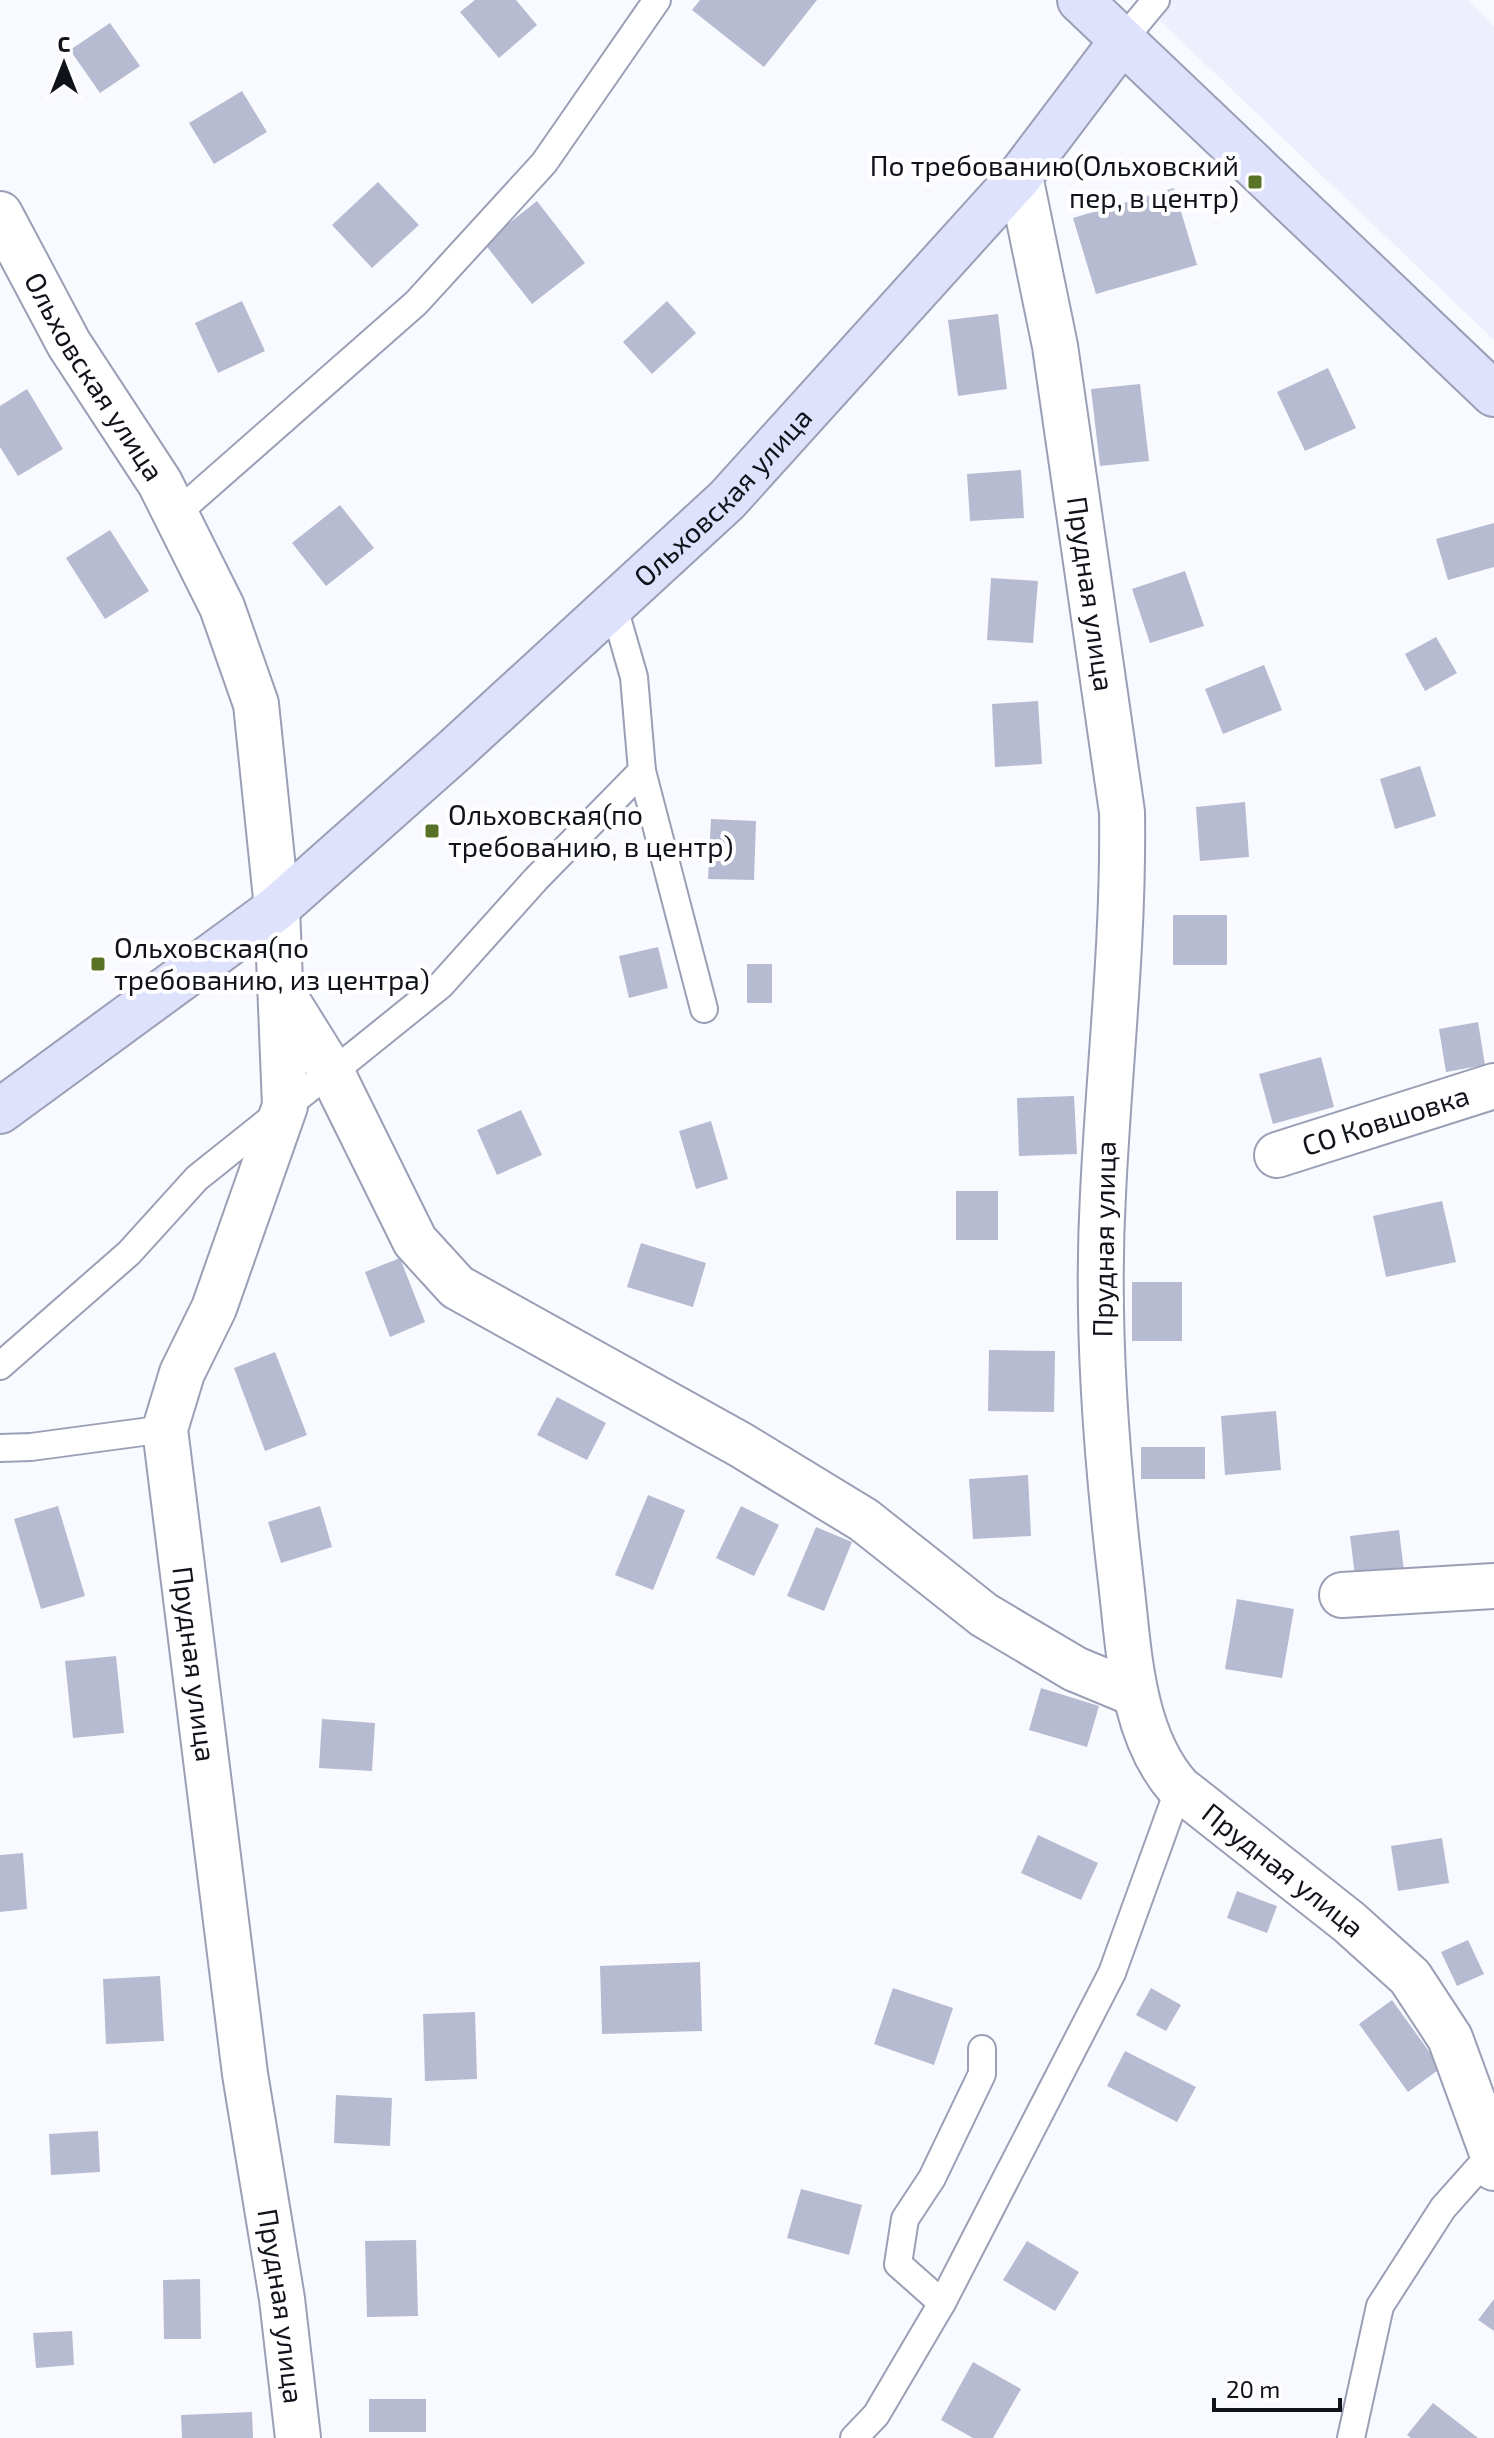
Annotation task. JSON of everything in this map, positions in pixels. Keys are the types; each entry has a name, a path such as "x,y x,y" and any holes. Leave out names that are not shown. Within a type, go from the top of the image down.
{"street":[{"path":"1080,0 1494,394"},
{"name":"Ольховская улица","path":"0,1111 277,908 455,750 727,500 1020,176 1122,41"},
{"name":"Прудная улица","path":"1020,176 1055,346 1122,812 1123,888 1102,1197 1102,1358 1112,1501 1133,1693 1164,1771 1179,1788 1349,1922 1410,1977 1450,2038 1493,2160"},
{"name":"Ольховская улица","path":"0,214 69,344 160,483 222,607 256,704 277,908"},
{"name":"Прудная улица","path":"277,908 285,1106 214,1308 182,1373 165,1429 245,2074 282,2299 298,2438"},
{"path":"282,992 329,1073 415,1241 457,1287 741,1445 864,1520 984,1615 1075,1669 1133,1693"},
{"name":"СО Ковшовка","path":"1277,1155 1494,1086"},
{"path":"1342,1595 1494,1586"}],"lane":[{"path":"176,514 416,303 544,163 657,0"},
{"path":"1122,41 1156,0"},
{"path":"613,604 634,677 642,771 704,1009"},
{"path":"0,1366 129,1253 197,1178 441,985 536,879 642,771"},
{"path":"0,1448 31,1447 165,1429"},
{"path":"854,2438 876,2415 942,2303 1112,1973 1179,1788"},
{"path":"942,2303 898,2264 901,2241 905,2219 932,2178 982,2074 982,2049"},
{"path":"1351,2438 1380,2306 1443,2208 1493,2160"}],"shaded area":[{"path":"1138,0 1468,0 1494,27 1494,340"}],"building":[{"path":"475,0 516,0 537,25 499,58 460,12"},
{"path":"700,0 817,0 764,67 692,10"},
{"path":"110,23 140,66 100,93 70,50"},
{"path":"242,91 267,132 214,164 189,123"},
{"path":"378,182 419,225 372,268 332,225"},
{"path":"1174,188 1197,265 1096,294 1073,218"},
{"path":"537,201 585,263 532,304 484,243"},
{"path":"242,301 265,351 218,373 195,323"},
{"path":"667,301 696,333 652,374 623,342"},
{"path":"998,314 1007,389 958,396 948,320"},
{"path":"1328,368 1356,428 1305,451 1277,392"},
{"path":"1140,384 1149,461 1100,466 1091,389"},
{"path":"27,389 63,449 18,476 0,447 0,406"},
{"path":"1021,470 1024,518 970,521 967,474"},
{"path":"340,505 374,548 326,586 292,543"},
{"path":"1494,523 1494,567 1448,580 1436,539"},
{"path":"110,530 149,591 105,619 66,558"},
{"path":"1185,571 1204,626 1150,643 1132,589"},
{"path":"991,578 1038,581 1033,643 987,640"},
{"path":"1436,637 1457,673 1425,691 1405,654"},
{"path":"1264,665 1282,710 1223,734 1205,689"},
{"path":"1038,701 1042,764 995,767 992,704"},
{"path":"1420,766 1436,816 1395,829 1380,779"},
{"path":"1245,802 1249,857 1200,861 1196,807"},
{"path":"711,819 756,821 754,880 708,879"},
{"path":"1173,915 1227,915 1227,965 1173,965"},
{"path":"658,947 668,988 629,998 619,956"},
{"path":"747,964 772,964 772,1003 747,1003"},
{"path":"1478,1022 1485,1065 1446,1072 1439,1029"},
{"path":"1321,1057 1334,1107 1273,1124 1259,1074"},
{"path":"1074,1096 1077,1154 1019,1156 1017,1098"},
{"path":"521,1110 542,1155 497,1175 477,1130"},
{"path":"711,1121 728,1179 696,1189 679,1131"},
{"path":"956,1191 998,1191 998,1240 956,1240"},
{"path":"1442,1201 1456,1262 1386,1277 1373,1216"},
{"path":"641,1243 706,1263 693,1307 627,1287"},
{"path":"400,1258 425,1322 390,1337 365,1272"},
{"path":"1132,1282 1182,1282 1182,1341 1132,1341"},
{"path":"989,1350 1055,1351 1054,1412 988,1411"},
{"path":"275,1352 307,1435 265,1451 234,1368"},
{"path":"557,1397 606,1423 587,1460 537,1435"},
{"path":"1276,1411 1281,1470 1225,1475 1221,1416"},
{"path":"1141,1447 1205,1447 1205,1479 1141,1479"},
{"path":"1028,1475 1031,1536 973,1539 969,1479"},
{"path":"648,1495 685,1510 653,1590 615,1575"},
{"path":"58,1506 85,1596 41,1609 14,1519"},
{"path":"320,1506 332,1547 281,1563 268,1522"},
{"path":"741,1506 779,1525 754,1576 716,1558"},
{"path":"816,1527 852,1542 824,1611 787,1596"},
{"path":"1399,1530 1404,1571 1355,1576 1350,1536"},
{"path":"1237,1599 1294,1609 1282,1678 1225,1669"},
{"path":"116,1656 124,1733 73,1738 65,1661"},
{"path":"1041,1688 1099,1706 1087,1747 1029,1730"},
{"path":"322,1719 375,1723 372,1771 319,1768"},
{"path":"1038,1835 1098,1863 1081,1900 1021,1873"},
{"path":"1442,1838 1449,1883 1398,1891 1391,1846"},
{"path":"23,1853 27,1909 0,1912 0,1855"},
{"path":"1237,1891 1277,1906 1267,1933 1227,1918"},
{"path":"1468,1940 1484,1974 1457,1986 1441,1952"},
{"path":"700,1962 702,2031 602,2034 600,1966"},
{"path":"160,1976 164,2041 106,2044 103,1979"},
{"path":"893,1988 953,2008 934,2065 874,2044"},
{"path":"1151,1988 1181,2005 1166,2031 1136,2015"},
{"path":"1392,2000 1441,2068 1408,2092 1359,2024"},
{"path":"475,2012 477,2079 425,2081 423,2014"},
{"path":"1125,2051 1196,2087 1177,2122 1107,2086"},
{"path":"336,2095 392,2098 390,2146 334,2143"},
{"path":"98,2131 100,2172 51,2175 49,2134"},
{"path":"801,2189 862,2205 849,2255 787,2238"},
{"path":"416,2240 418,2316 367,2317 365,2241"},
{"path":"1027,2241 1079,2272 1055,2311 1003,2280"},
{"path":"200,2279 201,2339 164,2339 163,2280"},
{"path":"1494,2299 1494,2331 1478,2320"},
{"path":"72,2331 74,2365 36,2368 33,2333"},
{"path":"973,2362 1021,2389 993,2438 973,2438 941,2420"},
{"path":"369,2399 426,2399 426,2432 369,2432"},
{"path":"1433,2403 1478,2438 1411,2438 1407,2435"},
{"path":"252,2412 253,2438 182,2438 181,2415"}],"place":[{"name":"По требованию(Ольховский пер, в центр)","path":"1255,182"},
{"name":"Ольховская(по требованию, в центр)","path":"432,831"},
{"name":"Ольховская(по требованию, из центра)","path":"98,964"}]}
